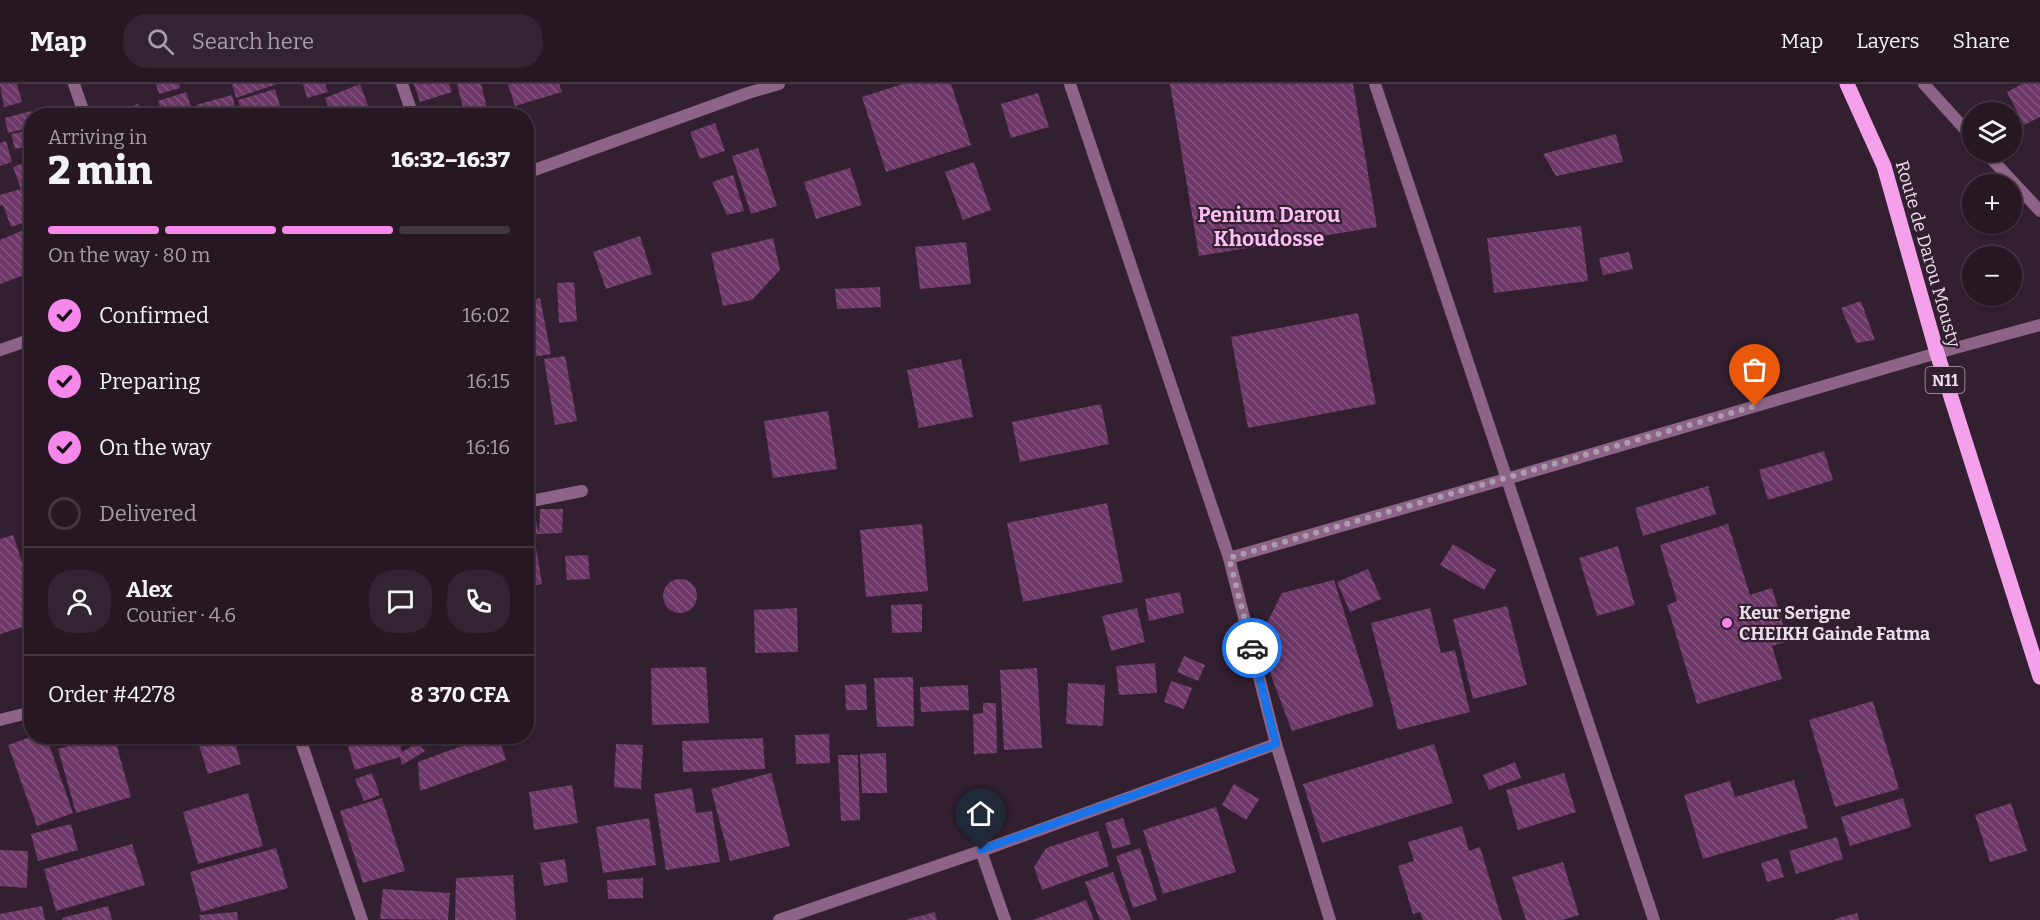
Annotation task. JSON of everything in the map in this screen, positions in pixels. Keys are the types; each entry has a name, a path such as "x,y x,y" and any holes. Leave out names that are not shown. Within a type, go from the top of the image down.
{"main road":[{"name":"Route de Darou Mousty","path":"1847,84 1884,166 1936,353 2040,677"}],"street":[{"path":"74,84 82,108"},
{"path":"402,84 410,108"},
{"path":"534,170 747,89 779,84"},
{"path":"1070,84 1229,558 1276,744 1330,920"},
{"path":"1376,84 1654,920"},
{"path":"1924,84 1962,126"},
{"path":"1994,162 2040,211"},
{"path":"1229,558 1936,353 2040,325"},
{"path":"0,350 24,342"},
{"path":"534,500 582,491"},
{"path":"0,720 24,714"},
{"path":"302,744 362,920"},
{"path":"779,920 1276,744"},
{"path":"981,850 1005,920"}],"building":[{"path":"0,84 17,84 22,102 4,107"},
{"path":"156,84 179,84 180,88 159,94"},
{"path":"232,84 277,84 236,98"},
{"path":"303,84 325,84 328,92 307,98"},
{"path":"360,84 369,108 328,108 325,98"},
{"path":"414,84 449,84 452,92 420,102"},
{"path":"457,84 481,84 487,108 463,108"},
{"path":"508,84 559,84 562,92 515,106"},
{"path":"903,84 951,84 971,145 886,172 862,97"},
{"path":"1170,84 1353,84 1377,227 1199,256"},
{"path":"2022,84 2040,84 2040,117 2024,125 2022,102 2012,102 2007,92"},
{"path":"275,89 281,108 240,108 238,100"},
{"path":"186,92 191,108 160,108 158,101"},
{"path":"1038,93 1049,127 1011,138 1001,104"},
{"path":"232,95 236,108 197,108 196,105"},
{"path":"138,104 139,108 126,108"},
{"path":"24,113 24,129 8,133 5,118"},
{"path":"715,123 725,151 700,159 690,132"},
{"path":"24,132 24,147 15,149 11,134"},
{"path":"1616,134 1623,162 1556,176 1543,154"},
{"path":"6,141 12,162 0,166 0,143"},
{"path":"758,148 777,206 751,214 732,156"},
{"path":"974,162 991,210 963,220 945,172"},
{"path":"24,163 24,223 11,227 3,205 0,206 0,195 21,189 13,167"},
{"path":"850,168 862,205 816,219 804,182"},
{"path":"733,175 744,211 727,215 712,182"},
{"path":"1581,226 1588,281 1494,293 1487,238"},
{"path":"24,230 24,275 0,284 0,240"},
{"path":"640,236 652,274 606,289 593,252"},
{"path":"773,238 780,270 752,300 723,306 711,253"},
{"path":"966,242 971,284 920,289 915,247"},
{"path":"1629,252 1633,269 1603,275 1599,258"},
{"path":"574,282 577,321 559,323 557,283"},
{"path":"880,287 881,307 837,309 835,289"},
{"path":"540,298 551,354 534,357 534,299"},
{"path":"1861,301 1875,340 1856,343 1841,308"},
{"path":"1358,313 1376,404 1248,428 1231,337"},
{"path":"565,356 577,421 555,425 544,359"},
{"path":"961,359 973,417 919,428 907,370"},
{"path":"1101,404 1109,444 1020,462 1012,422"},
{"path":"828,411 837,469 773,478 764,421"},
{"path":"1824,451 1833,480 1768,500 1759,470"},
{"path":"1708,486 1716,514 1643,536 1635,508"},
{"path":"1107,503 1123,582 1023,602 1007,523"},
{"path":"540,509 563,509 562,533 539,534"},
{"path":"534,512 539,534 534,535"},
{"path":"922,524 928,591 866,597 860,530"},
{"name":"Keur Serigne CHEIKH Gainde Fatma","path":"1728,524 1750,595 1772,588 1788,641 1772,646 1782,679 1697,704 1667,605 1677,601 1660,545"},
{"path":"13,535 24,568 24,626 0,634 0,539"},
{"path":"1453,544 1496,570 1484,590 1440,565"},
{"path":"1618,546 1635,605 1597,616 1579,558"},
{"path":"534,548 536,548 542,584 534,586"},
{"path":"588,555 590,579 567,580 565,556"},
{"path":"1368,569 1381,599 1350,612 1337,582"},
{"path":"680,579 692,584 697,596 692,608 680,613 668,608 663,596 668,584"},
{"path":"1334,580 1374,706 1292,731 1258,641 1282,593"},
{"path":"1180,592 1184,613 1149,621 1145,599"},
{"path":"922,604 922,632 892,633 891,605"},
{"path":"1507,606 1527,685 1473,699 1453,619"},
{"path":"797,608 798,652 755,653 754,610"},
{"path":"1137,608 1145,642 1111,651 1102,616"},
{"path":"1430,608 1441,653 1455,650 1470,712 1398,730 1371,623"},
{"path":"1184,656 1205,665 1198,681 1177,672"},
{"path":"1155,663 1157,693 1119,695 1116,666"},
{"path":"706,667 709,723 652,725 651,668"},
{"path":"1037,668 1042,748 1004,750 1000,670"},
{"path":"913,677 914,726 877,727 874,678"},
{"path":"1171,681 1192,688 1184,709 1164,702"},
{"path":"1068,683 1105,685 1103,726 1066,724"},
{"path":"866,684 867,710 846,710 845,685"},
{"path":"968,685 969,710 921,712 920,687"},
{"path":"1873,701 1899,789 1835,807 1809,720"},
{"path":"983,703 996,703 997,753 974,754 973,714 983,713"},
{"path":"829,734 830,763 796,764 795,735"},
{"path":"763,738 765,769 683,772 682,741"},
{"path":"24,739 24,744 49,744 73,813 37,826 8,745"},
{"path":"75,744 116,744 131,797 76,813 58,749"},
{"path":"199,744 235,744 241,764 208,774"},
{"path":"347,744 400,744 402,752 418,744 425,751 402,765 400,757 355,770"},
{"path":"467,744 501,744 506,760 420,791 418,762"},
{"path":"616,744 643,745 641,789 614,787"},
{"path":"1434,744 1453,803 1322,843 1303,784"},
{"path":"886,753 887,793 862,793 860,754"},
{"path":"838,755 858,755 860,820 841,821"},
{"path":"1515,762 1521,778 1489,790 1483,775"},
{"path":"372,773 380,795 364,801 355,779"},
{"path":"771,773 790,846 730,861 711,789"},
{"path":"1564,773 1576,812 1518,830 1506,790"},
{"path":"1794,780 1808,828 1703,859 1684,795 1730,781 1735,797"},
{"path":"1234,784 1259,799 1246,820 1222,805"},
{"path":"572,785 578,823 534,830 529,792"},
{"path":"692,788 696,813 712,811 720,862 666,870 654,794"},
{"path":"248,793 263,846 198,864 183,812"},
{"path":"382,798 405,871 363,883 340,811"},
{"path":"1903,798 1911,827 1850,846 1841,817"},
{"path":"2011,803 2027,851 1990,862 1975,815"},
{"path":"1216,807 1236,872 1163,894 1143,830"},
{"path":"649,818 656,865 603,873 596,827"},
{"path":"1123,818 1131,844 1113,849 1105,823"},
{"path":"71,824 78,850 38,861 31,834"},
{"path":"1462,826 1469,851 1480,847 1502,920 1423,920 1420,912 1413,914 1398,866 1414,861 1408,842"},
{"path":"1098,831 1109,866 1042,890 1034,867 1046,848"},
{"path":"1837,837 1843,859 1796,874 1789,851"},
{"path":"132,844 145,885 56,911 44,869"},
{"path":"276,848 288,888 201,912 190,872"},
{"path":"1140,848 1157,900 1133,908 1116,856"},
{"path":"0,850 28,851 27,888 0,886"},
{"path":"1778,858 1784,877 1767,882 1761,863"},
{"path":"565,859 568,882 544,886 540,863"},
{"path":"1563,862 1579,915 1562,920 1526,920 1512,877"},
{"path":"1113,872 1131,920 1100,920 1085,882"},
{"path":"513,875 516,920 455,920 456,878"},
{"path":"643,878 643,898 608,899 607,880"},
{"path":"383,889 450,893 448,920 380,919"},
{"path":"1086,900 1094,920 1033,920"},
{"path":"42,906 45,920 0,920 0,914"},
{"path":"108,906 112,920 62,920 62,918"},
{"path":"237,912 238,920 200,920 199,915"},
{"path":"935,912 937,920 908,920 908,919"},
{"path":"1857,913 1859,920 1835,920 1835,919"}],"way so far":[{"path":"1252,648 1229,558 1755,406"}],"place":[{"name":"Keur Serigne CHEIKH Gainde Fatma","path":"1727,623"}],"district":[{"name":"Penium Darou Khoudosse","path":"1269,227"}],"route":[{"path":"981,850 1276,744 1252,648"}]}
